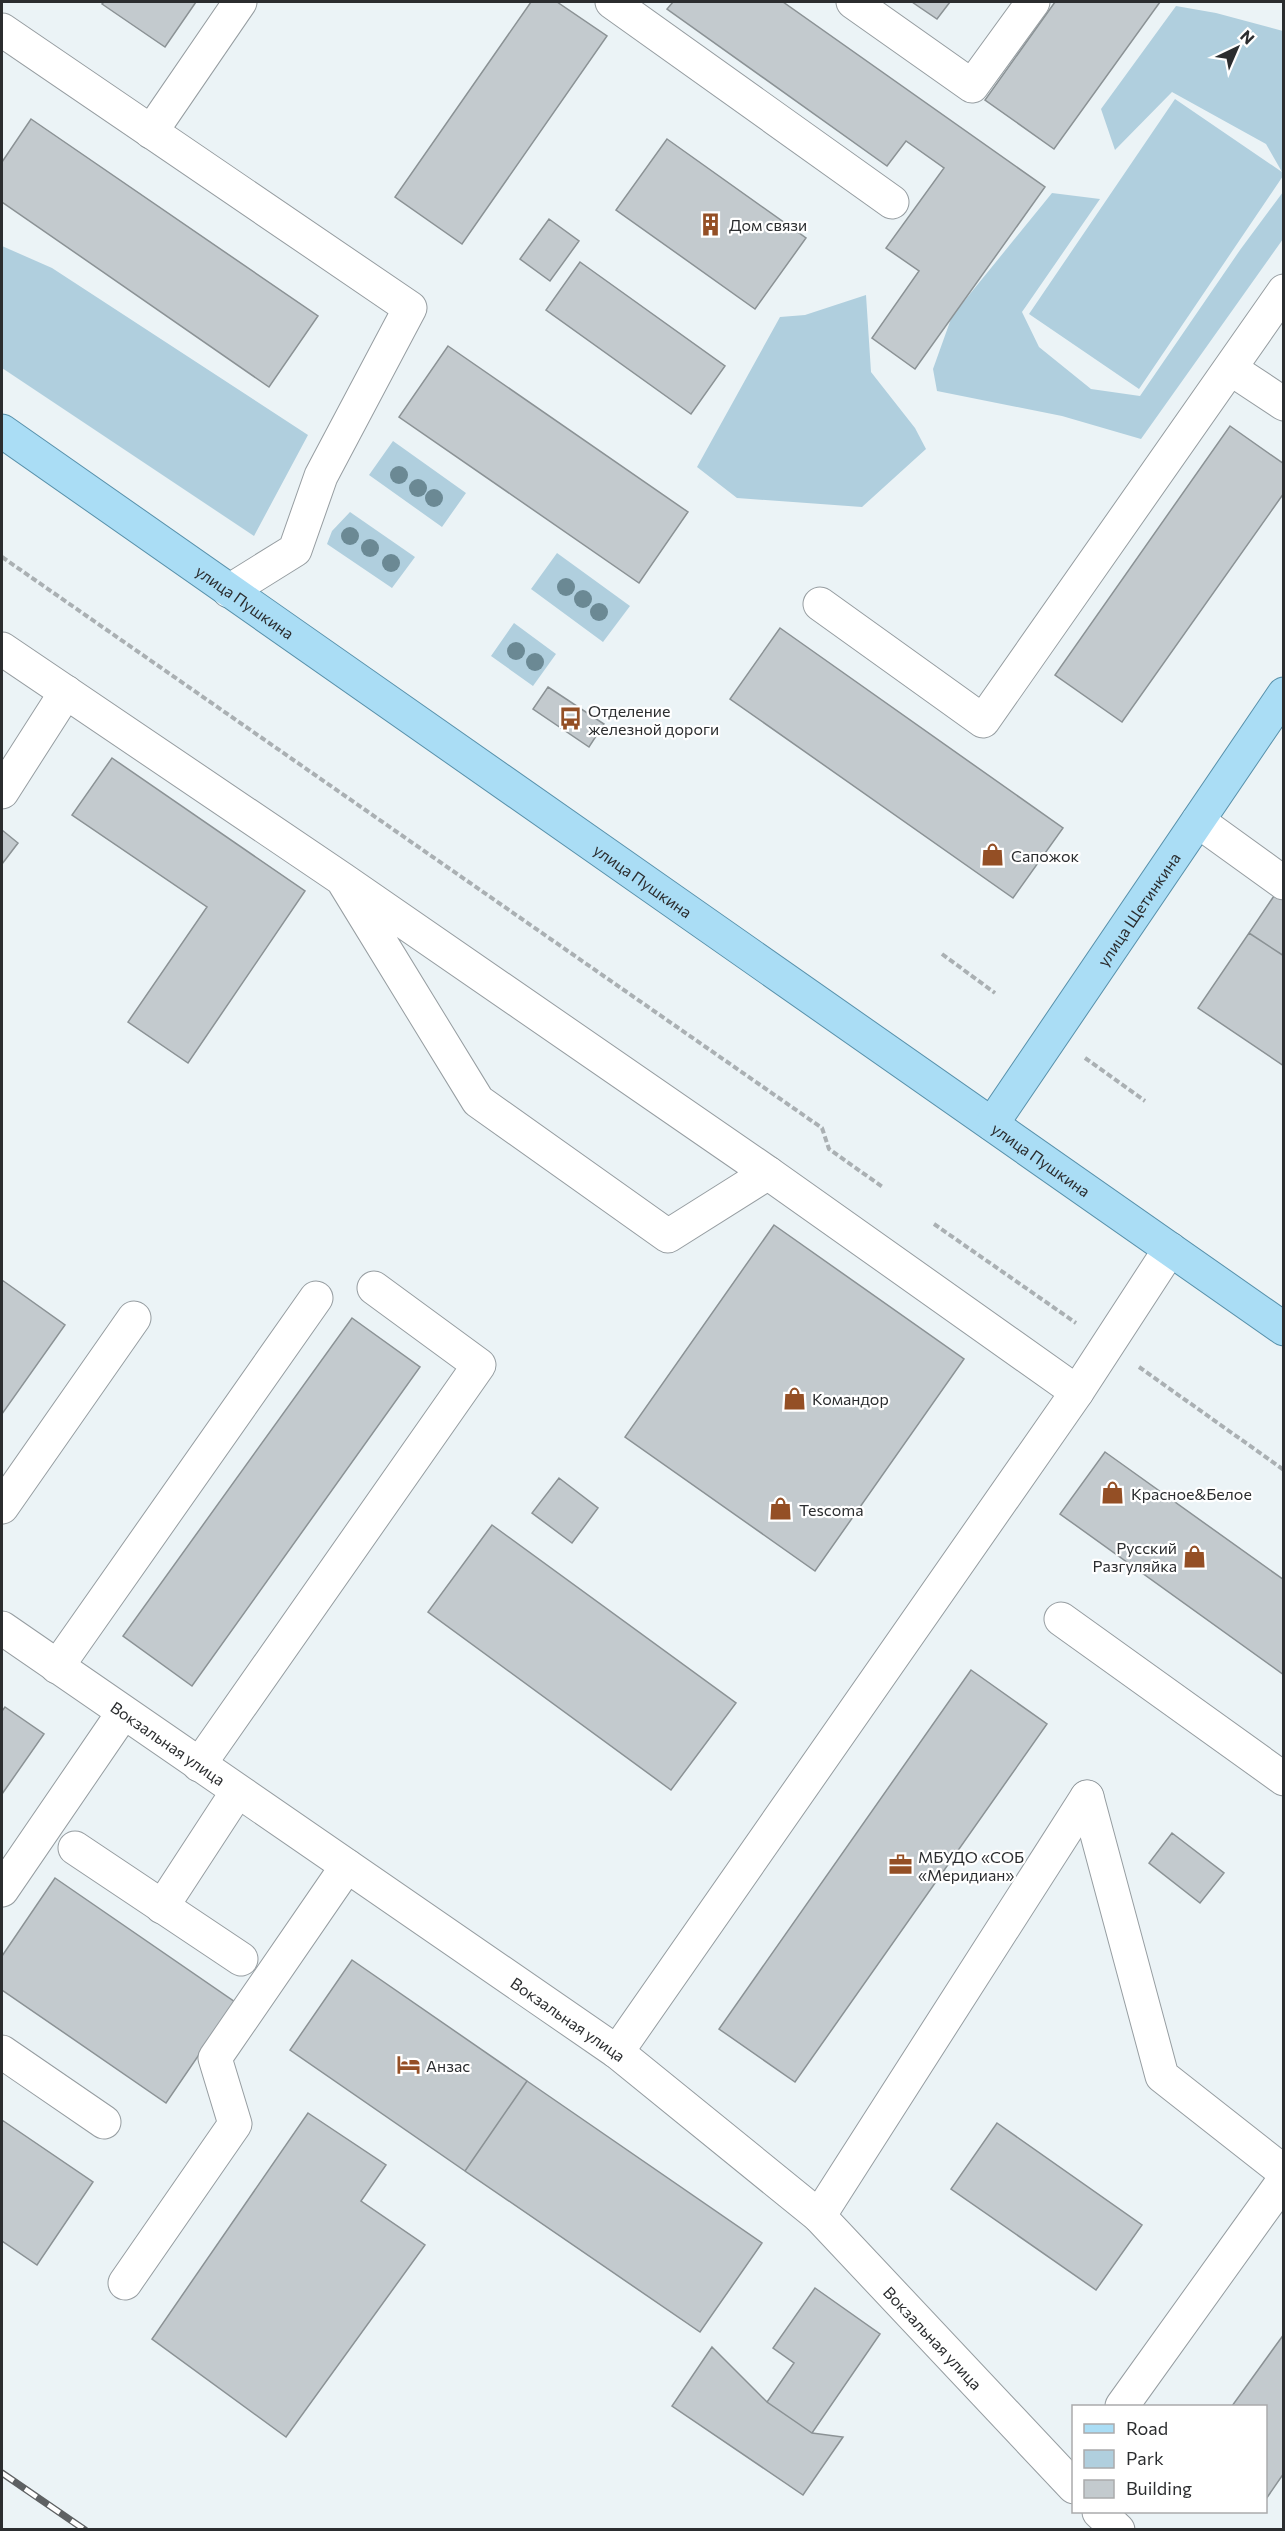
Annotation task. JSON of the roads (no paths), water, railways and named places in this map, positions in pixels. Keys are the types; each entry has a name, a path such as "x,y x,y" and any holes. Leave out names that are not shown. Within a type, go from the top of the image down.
{"main road":[{"name":"улица Пушкина","path":"2,431 1284,1329"},
{"name":"улица Щетинкина","path":"992,1124 1284,694"}],"street":[{"path":"151,132 240,2"},
{"path":"853,2 972,87 1033,2"},
{"path":"633,8 892,202"},
{"path":"2,30 410,308 321,476 296,550 229,591"},
{"path":"820,604 983,722 1284,291"},
{"path":"1231,369 1284,404"},
{"path":"2,649 342,879 768,1173 1077,1392"},
{"path":"2,792 66,692"},
{"path":"1198,821 1284,883"},
{"path":"342,879 478,1101 668,1236 768,1173"},
{"path":"617,2052 1077,1392 1170,1249"},
{"path":"199,1765 479,1365 374,1288"},
{"path":"57,1667 316,1298"},
{"path":"2,1507 134,1318"},
{"path":"1061,1619 1284,1779"},
{"name":"Вокзальная улица","path":"4,1636 57,1667 617,2052 819,2216 1072,2481"},
{"path":"2,1890 123,1713"},
{"path":"162,1906 237,1792"},
{"path":"819,2216 1087,1797 1162,2076 1284,2172"},
{"path":"75,1848 241,1959"},
{"path":"125,2283 235,2124 215,2058 346,1866"},
{"path":"2,2052 104,2122"},
{"path":"1123,2405 1284,2180"},
{"path":"1101,2513 1118,2529"}],"railway":[{"path":"2,2473 85,2530"}],"place":[{"name":"Дом связи","path":"711,224"},
{"name":"Отделение железной дороги","path":"570,719"},
{"name":"Сапожок","path":"993,855"},
{"name":"Командор","path":"794,1398"},
{"name":"Красное&Белое","path":"1113,1493"},
{"name":"Tescoma","path":"781,1509"},
{"name":"Русский Разгуляйка","path":"1195,1556"},
{"name":"МБУДО «СОБ «Меридиан»","path":"900,1865"},
{"name":"Анзас","path":"408,2065"}]}
